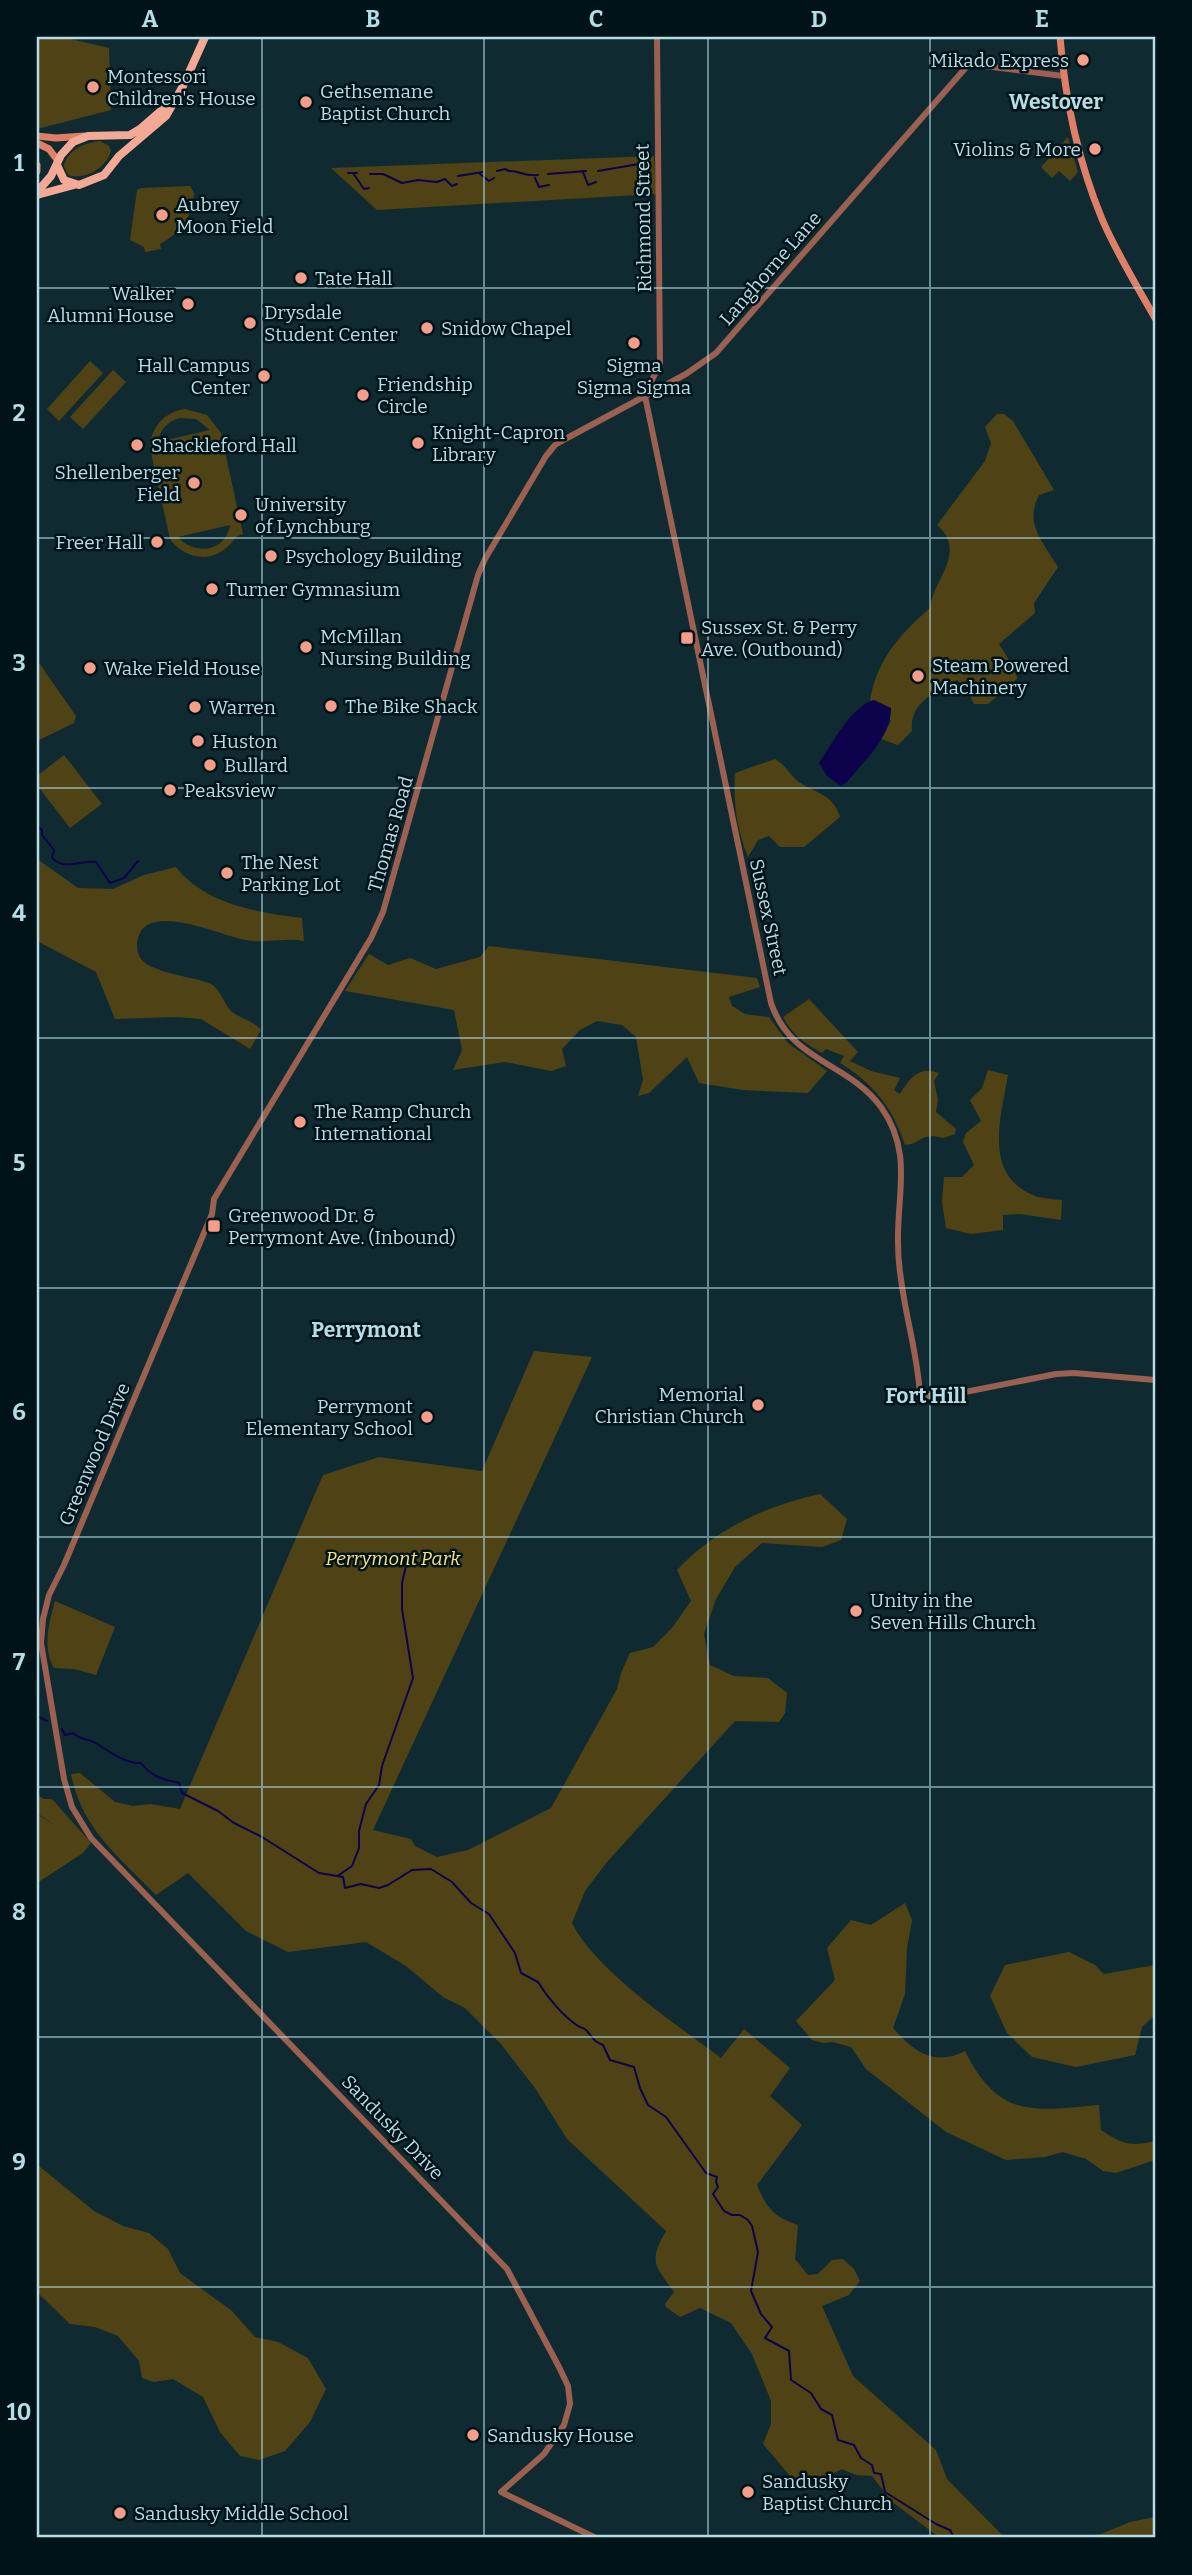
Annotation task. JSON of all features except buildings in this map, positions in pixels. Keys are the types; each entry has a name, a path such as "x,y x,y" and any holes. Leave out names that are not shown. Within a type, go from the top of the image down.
{"main road":[{"path":"37,194 83,184 104,175 119,156 166,117 205,37"},
{"path":"1060,37 1063,76 1076,142 1092,193 1121,257 1155,318"},
{"path":"37,136 56,138 130,135 176,98"},
{"path":"105,135 113,140 119,156"},
{"path":"37,194 69,146 88,136"},
{"path":"37,143 48,149 64,180 75,184"},
{"path":"37,165 37,171"}],"street":[{"name":"Richmond Street","path":"645,396 660,363 657,37"},
{"name":"Langhorne Lane","path":"555,445 686,374 716,353 969,64 1063,76"},
{"name":"Sussex Street","path":"645,396 771,1003 781,1026 794,1042 873,1097 883,1109 897,1136 902,1164 898,1242 901,1281 919,1375 920,1396 944,1396 1056,1374 1155,1380"},
{"name":"Thomas Road","path":"212,1214 214,1199 219,1189 371,938 383,912 478,575 538,467 555,445"},
{"name":"Greenwood Drive","path":"52,1712 41,1643 49,1595 212,1214"},
{"name":"Sandusky Drive","path":"52,1712 72,1807 91,1838 507,2269 559,2367 568,2386 570,2398 564,2425 544,2454 501,2491 596,2538"}],"green space":[{"name":"Montessori Children's House","path":"37,37 62,37 109,48 111,110 37,129"},
{"path":"1068,137 1078,172 1070,181 1059,171 1052,178 1041,167"},
{"path":"100,141 109,146 111,151 105,162 88,174 68,175 64,166 72,152"},
{"path":"654,156 656,194 377,210 331,168"},
{"name":"Aubrey Moon Field","path":"190,186 194,193 188,217 175,234 160,244 161,249 145,252 144,247 130,240 137,190"},
{"path":"90,361 103,373 59,421 47,409"},
{"path":"113,370 126,382 83,429 70,417"},
{"name":"Shellenberger Field","path":"185,409 207,415 221,433 243,534 211,556 189,554 170,539 150,448 156,427 165,417","holes":["180,418 196,419 210,430 158,442 165,426","230,525 222,541 208,548 192,547 178,537"]},
{"path":"997,414 1004,414 1013,421 1054,490 1039,495 1035,505 1034,524 1041,541 1058,567 1034,603 1035,613 999,644 1016,671 1017,679 988,704 974,704 965,686 957,680 919,705 912,721 912,731 898,745 881,739 891,721 874,700 870,701 873,687 891,649 930,608 949,556 946,535 937,525 985,461 991,443 985,427"},
{"path":"37,660 76,716 74,723 37,741"},
{"path":"64,755 102,804 70,828 37,785 37,776"},
{"path":"775,759 799,782 829,799 840,817 804,847 780,847 769,836 758,840 748,857 737,816 735,773"},
{"path":"37,859 78,888 113,889 144,875 176,867 201,890 217,898 268,913 302,918 304,941 245,940 203,927 169,921 155,922 144,927 138,938 139,954 146,964 211,984 230,1010 258,1027 261,1030 250,1049 201,1019 115,1019 96,972 37,941"},
{"path":"489,946 757,978 760,987 729,997 732,1006 745,1014 769,1017 788,1043 827,1071 808,1093 743,1090 699,1083 687,1057 649,1093 638,1096 643,1080 636,1037 622,1025 597,1021 580,1030 562,1049 566,1066 551,1071 505,1062 453,1070 462,1050 454,1010 345,991 369,954 388,965 410,958 436,969 480,957"},
{"path":"809,999 858,1052 850,1061 871,1071 900,1078 894,1090 900,1094 920,1072 939,1073 934,1081 938,1100 936,1112 956,1129 955,1134 944,1138 925,1137 905,1145 888,1108 872,1088 840,1063 844,1056 826,1049 822,1053 810,1046 791,1029 783,1017"},
{"path":"988,1070 1008,1075 999,1126 1001,1160 1007,1174 1018,1186 1035,1196 1062,1200 1061,1220 1020,1214 1003,1215 1003,1230 971,1234 946,1228 942,1202 944,1177 962,1177 974,1165 963,1142 966,1133 981,1121 970,1100 982,1088"},
{"name":"Perrymont Park","path":"534,1351 592,1357 373,1830 411,1839 415,1846 437,1857 468,1850 551,1808 617,1689 630,1653 653,1647 672,1628 691,1601 677,1570 692,1555 742,1521 780,1505 820,1494 847,1519 841,1540 822,1547 762,1543 735,1567 716,1599 704,1634 710,1665 734,1676 768,1678 787,1693 785,1713 779,1722 735,1721 607,1862 585,1891 572,1923 583,1941 618,1978 721,2058 744,2029 790,2068 770,2096 802,2125 757,2185 768,2206 777,2215 798,2225 795,2259 808,2275 818,2274 832,2260 843,2259 854,2269 860,2281 849,2295 822,2306 853,2376 936,2450 947,2479 1005,2538 940,2538 891,2501 872,2476 856,2475 842,2469 828,2476 817,2491 802,2490 763,2444 771,2424 771,2401 752,2354 731,2323 700,2308 680,2317 666,2307 665,2304 674,2292 658,2269 656,2257 666,2231 567,2139 535,2088 500,2043 465,2008 443,1997 406,1966 366,1942 288,1952 246,1931 188,1873 156,1895 103,1840 76,1793 71,1774 80,1773 115,1802 180,1809 323,1475 379,1457 482,1471"},
{"path":"55,1601 115,1627 96,1675 74,1669 54,1668 47,1643"},
{"path":"37,1795 52,1799 91,1843 83,1853 37,1883 37,1814 57,1827 37,1813"},
{"path":"905,1903 912,1920 907,1948 905,1994 893,2028 908,2044 934,2057 954,2056 965,2051 991,2089 1005,2100 1020,2106 1055,2109 1099,2105 1101,2130 1126,2143 1155,2141 1155,2160 1116,2173 1103,2171 1086,2159 1063,2152 1045,2157 1006,2160 946,2132 866,2069 851,2047 812,2040 796,2021 835,1980 827,1948 851,1920 871,1925"},
{"path":"1069,1952 1095,1965 1104,1974 1155,1965 1155,2015 1142,2027 1135,2055 1076,2067 1032,2057 1007,2033 990,1996 1005,1965"},
{"path":"37,2162 94,2211 123,2226 149,2233 168,2249 180,2273 232,2311 255,2337 278,2342 308,2358 326,2389 310,2422 285,2451 259,2460 240,2456 220,2432 203,2397 173,2379 154,2382 142,2378 139,2361 118,2336 95,2327 70,2324 37,2292"},
{"path":"1155,2517 1155,2538 1068,2538 1101,2534 1130,2522"}],"shaded area":[{"path":"874,700 891,708 887,729 869,757 841,786 827,776 819,763 850,718"}],"waterway":[{"path":"598,171 645,163"},
{"path":"497,171 505,169 538,175"},
{"path":"548,174 586,171"},
{"path":"458,176 483,172"},
{"path":"583,172 588,185 596,182"},
{"path":"348,173 357,173"},
{"path":"353,173 364,189 369,188"},
{"path":"370,174 383,174 402,183 418,180 437,182 445,179 452,186 457,184"},
{"path":"480,174 489,181 494,178"},
{"path":"535,178 539,187 549,185"},
{"path":"37,826 54,850 52,858 57,862 96,862 110,883 124,878 138,861"},
{"path":"339,1875 352,1866 359,1848 359,1831 366,1804 379,1785 382,1766 413,1678 402,1609 402,1583 408,1557"},
{"path":"37,1716 47,1721"},
{"path":"62,1729 65,1735 73,1733 122,1759 141,1763 158,1777 179,1783 182,1793 218,1811 319,1873 343,1877 345,1888 361,1884 379,1888 412,1870 431,1869 452,1882 471,1903 489,1914 515,1953 521,1973 538,1982 561,2012 603,2045 610,2060 634,2067 648,2105 666,2117 706,2173 717,2177 718,2187 713,2194 724,2211 740,2215 752,2226 758,2252 751,2291 761,2314 772,2327 765,2338 789,2351 791,2380 811,2393 821,2409 832,2415 838,2440 854,2445 861,2458 872,2465 874,2473 881,2474 885,2492 950,2530 954,2538"}],"place":[{"name":"Mikado Express","path":"1083,60"},
{"name":"Montessori Children's House","path":"93,87"},
{"name":"Gethsemane Baptist Church","path":"306,102"},
{"name":"Violins & More","path":"1095,149"},
{"name":"Aubrey Moon Field","path":"162,215"},
{"name":"Tate Hall","path":"301,278"},
{"name":"Walker Alumni House","path":"188,304"},
{"name":"Drysdale Student Center","path":"250,323"},
{"name":"Snidow Chapel","path":"427,328"},
{"name":"Sigma Sigma Sigma","path":"634,343"},
{"name":"Hall Campus Center","path":"264,376"},
{"name":"Friendship Circle","path":"363,395"},
{"name":"Knight-Capron Library","path":"418,443"},
{"name":"Shackleford Hall","path":"137,445"},
{"name":"Shellenberger Field","path":"194,483"},
{"name":"University of Lynchburg","path":"241,515"},
{"name":"Freer Hall","path":"157,542"},
{"name":"Psychology Building","path":"271,556"},
{"name":"Turner Gymnasium","path":"212,589"},
{"name":"Sussex St. & Perry Ave. (Outbound)","path":"687,638"},
{"name":"McMillan Nursing Building","path":"306,647"},
{"name":"Wake Field House","path":"90,668"},
{"name":"Steam Powered Machinery","path":"918,676"},
{"name":"The Bike Shack","path":"331,706"},
{"name":"Warren","path":"195,707"},
{"name":"Huston","path":"198,741"},
{"name":"Bullard","path":"210,765"},
{"name":"Peaksview","path":"170,790"},
{"name":"The Nest Parking Lot","path":"227,873"},
{"name":"The Ramp Church International","path":"300,1122"},
{"name":"Greenwood Dr. & Perrymont Ave. (Inbound)","path":"214,1226"},
{"name":"Memorial Christian Church","path":"758,1405"},
{"name":"Perrymont Elementary School","path":"427,1417"},
{"name":"Unity in the Seven Hills Church","path":"856,1611"},
{"name":"Sandusky House","path":"473,2435"},
{"name":"Sandusky Baptist Church","path":"748,2492"},
{"name":"Sandusky Middle School","path":"120,2513"}],"district":[{"name":"Westover","path":"1056,102"},
{"name":"Perrymont","path":"366,1330"},
{"name":"Fort Hill","path":"926,1396"}]}
